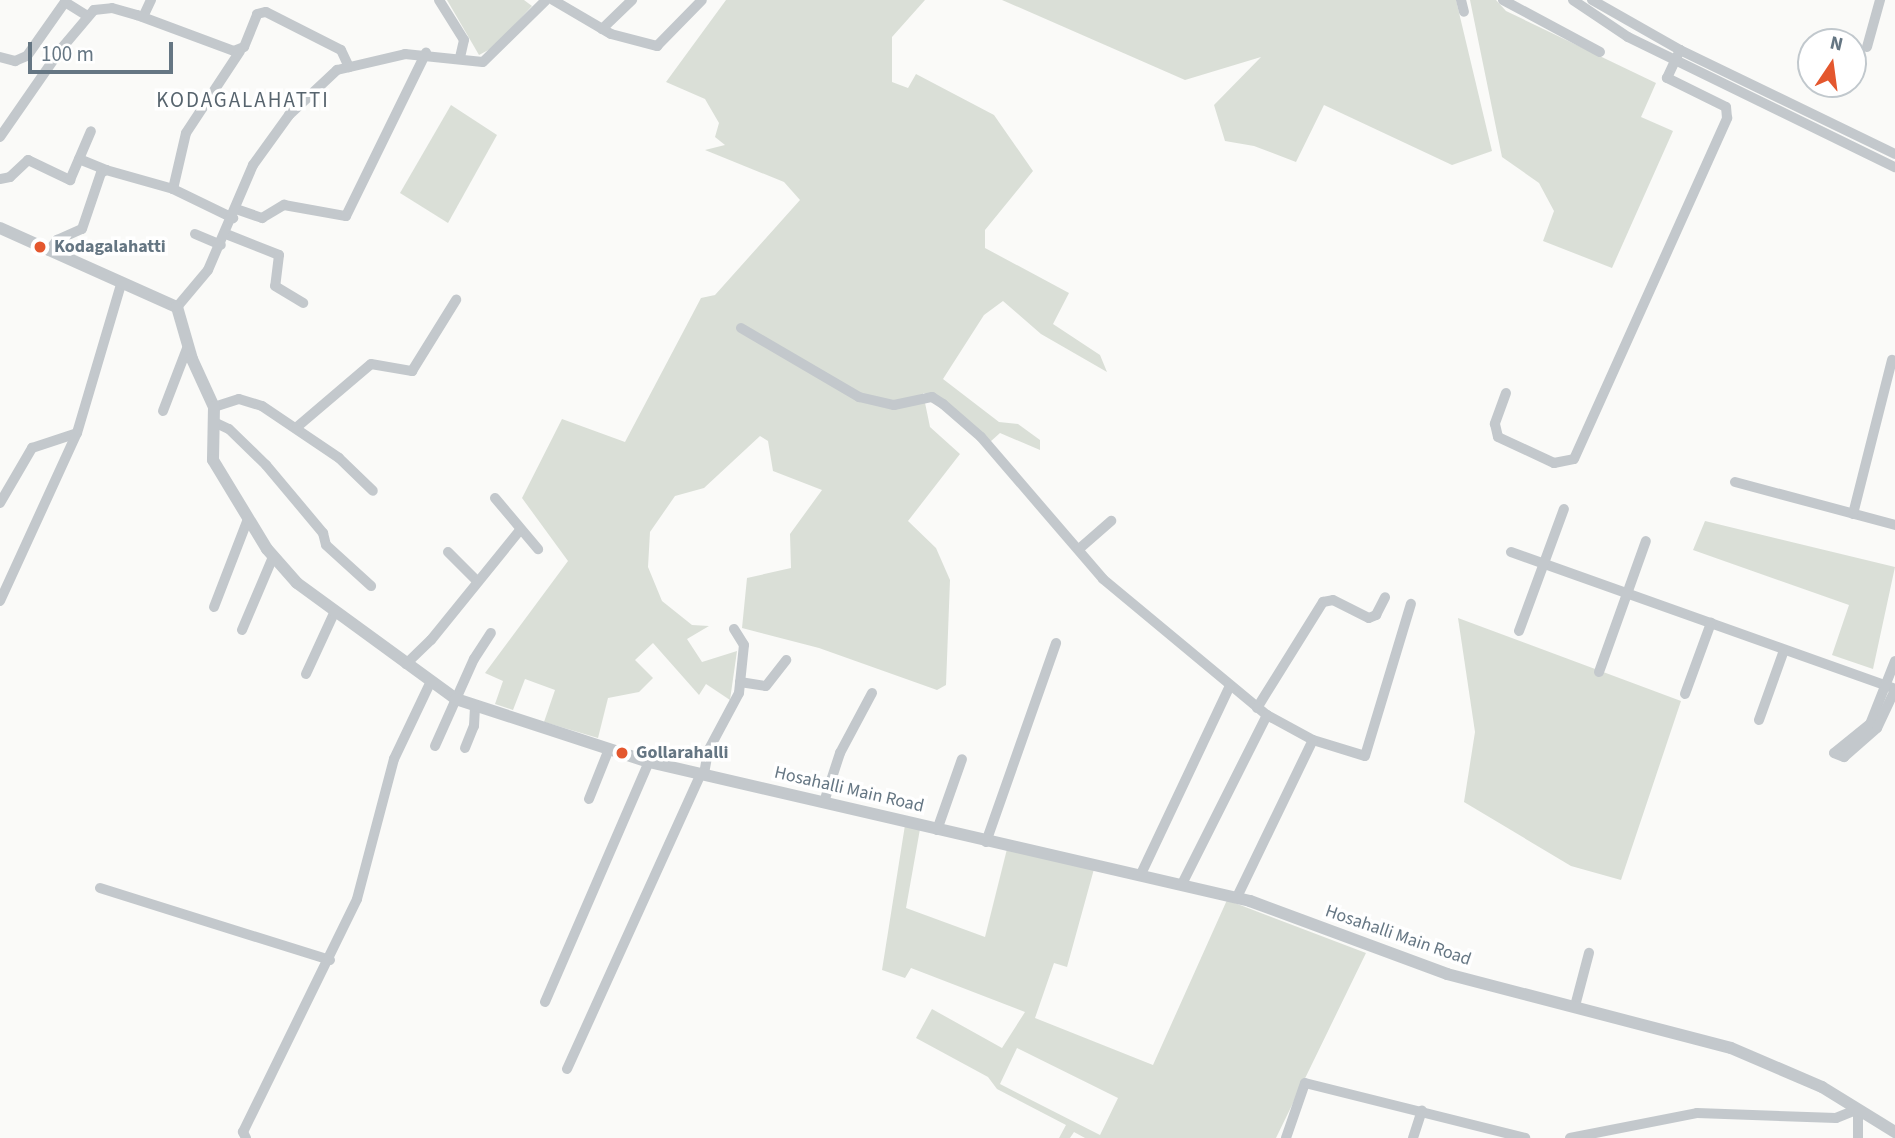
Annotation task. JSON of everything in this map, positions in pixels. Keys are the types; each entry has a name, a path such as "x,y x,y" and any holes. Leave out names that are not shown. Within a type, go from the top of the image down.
{"street":[{"path":"144,17 151,0"},
{"path":"439,0 464,40 460,58"},
{"path":"0,228 177,307 193,292 221,245 253,165 289,115 337,70 383,56 426,53 484,62 546,0"},
{"path":"553,0 602,29 657,46 702,0"},
{"path":"602,29 632,0"},
{"path":"1461,0 1464,12"},
{"path":"1503,0 1600,52"},
{"path":"1573,0 1629,37 1677,54 1895,154"},
{"path":"1592,0 1677,54 1895,167"},
{"path":"1867,47 1880,0"},
{"path":"0,57 15,61 27,56 65,1 87,16"},
{"path":"0,137 87,16 112,8 240,51"},
{"path":"173,189 186,134 240,51 261,11 341,50 349,66"},
{"path":"79,159 106,170 173,189 235,213 262,218 284,205 346,216 426,53"},
{"path":"1506,393 1495,424 1498,437 1554,463 1574,459 1727,118 1726,107 1667,78 1677,54"},
{"path":"0,179 10,177 28,160 70,180 91,131"},
{"path":"49,251 57,240 82,229 101,173 106,170"},
{"path":"195,234 221,245"},
{"path":"226,234 279,255 275,286 303,303"},
{"path":"0,601 77,433 121,284"},
{"path":"297,427 372,364 412,371 457,300"},
{"name":"Hosahalli Main Road","path":"177,307 188,346 214,407 216,423 213,460 273,557 297,583 456,699 649,762 986,842 1237,897 1447,974 1731,1048 1822,1087 1895,1132"},
{"path":"741,328 859,397 894,405 932,397 943,404 981,437 1103,579 1257,708 1313,740 1365,756 1411,604"},
{"path":"163,411 188,346"},
{"path":"1853,513 1892,360"},
{"path":"214,407 249,400 297,427 373,491"},
{"path":"216,423 229,429 267,465 323,533 326,545 371,586"},
{"path":"0,503 32,448 77,433"},
{"path":"1735,482 1895,525"},
{"path":"495,498 538,549"},
{"path":"1520,631 1564,509"},
{"path":"214,607 248,519"},
{"path":"1079,549 1111,521"},
{"path":"406,664 431,640 520,530"},
{"path":"1599,672 1646,541"},
{"path":"1511,551 1893,689"},
{"path":"448,552 477,581"},
{"path":"242,630 273,557"},
{"path":"1257,708 1323,602 1333,600 1370,618 1376,615 1385,597"},
{"path":"306,674 335,611"},
{"path":"1685,694 1711,623"},
{"path":"567,1069 702,774 708,751 732,710 740,682 744,645 734,629"},
{"path":"435,746 491,633"},
{"path":"986,842 1056,643"},
{"path":"1759,720 1784,650"},
{"path":"740,682 766,686 786,660"},
{"path":"1839,755 1870,724 1893,689 1895,662"},
{"path":"246,1138 243,1132 330,960 357,899 394,759 430,681"},
{"path":"1141,874 1230,686"},
{"path":"824,802 841,753 872,693"},
{"path":"465,748 474,726 475,706"},
{"path":"1182,884 1267,715"},
{"path":"1237,897 1313,740"},
{"path":"589,799 609,750"},
{"path":"937,830 962,759"},
{"path":"545,1002 649,762"},
{"path":"100,888 330,960"},
{"path":"1575,1006 1589,953"},
{"path":"1286,1138 1305,1083 1422,1110 1470,1133 1525,1138"},
{"path":"1413,1138 1422,1110"},
{"path":"1570,1138 1604,1135 1698,1112 1836,1118 1858,1110 1858,1138"}],"shaded area":[{"path":"447,0 524,0 532,6 494,47 479,55"},
{"path":"726,0 925,0 892,37 892,82 908,88 916,74 994,115 1033,171 985,230 985,248 1069,293 1053,324 1100,355 1107,372 1041,334 1003,301 984,315 943,379 999,422 1018,424 1040,440 1040,450 1000,433 990,442 936,396 923,393 930,427 960,454 908,521 936,548 950,580 946,685 937,690 819,648 742,628 747,578 791,568 790,534 822,490 773,471 768,441 760,436 704,488 675,496 650,532 648,567 662,601 692,625 709,626 687,639 702,662 737,651 730,700 706,684 699,695 653,643 635,660 653,678 639,692 608,698 598,738 544,722 555,690 525,679 513,710 495,704 503,681 485,673 568,561 522,498 562,419 625,442 701,298 715,295 800,200 784,182 705,150 725,145 715,137 719,123 705,99 666,82"},
{"path":"1002,0 1456,0 1492,151 1452,165 1324,105 1296,162 1254,146 1225,141 1214,105 1261,57 1185,80"},
{"path":"1470,0 1496,0 1506,11 1656,83 1641,117 1673,131 1612,268 1543,241 1554,211 1539,183 1502,157"},
{"path":"451,105 497,135 448,223 400,193"},
{"path":"1705,521 1895,567 1873,669 1832,655 1849,605 1693,550"},
{"path":"1458,618 1681,701 1621,880 1571,866 1464,802 1475,732"},
{"path":"905,825 920,829 906,908 985,937 1007,849 1094,869 1067,967 1054,963 1035,1018 1153,1065 1227,900 1366,953 1276,1138 1085,1138 1074,1132 1070,1138 1059,1138 1066,1125 997,1089 988,1077 916,1038 932,1009 1002,1048 1025,1012 911,968 905,978 882,970","holes":["1017,1048 1118,1098 1100,1135 1000,1084"]}],"place":[{"name":"Kodagalahatti","path":"40,247"},
{"name":"Gollarahalli","path":"622,753"}],"district":[{"name":"KODAGALAHATTI","path":"243,100"}]}
